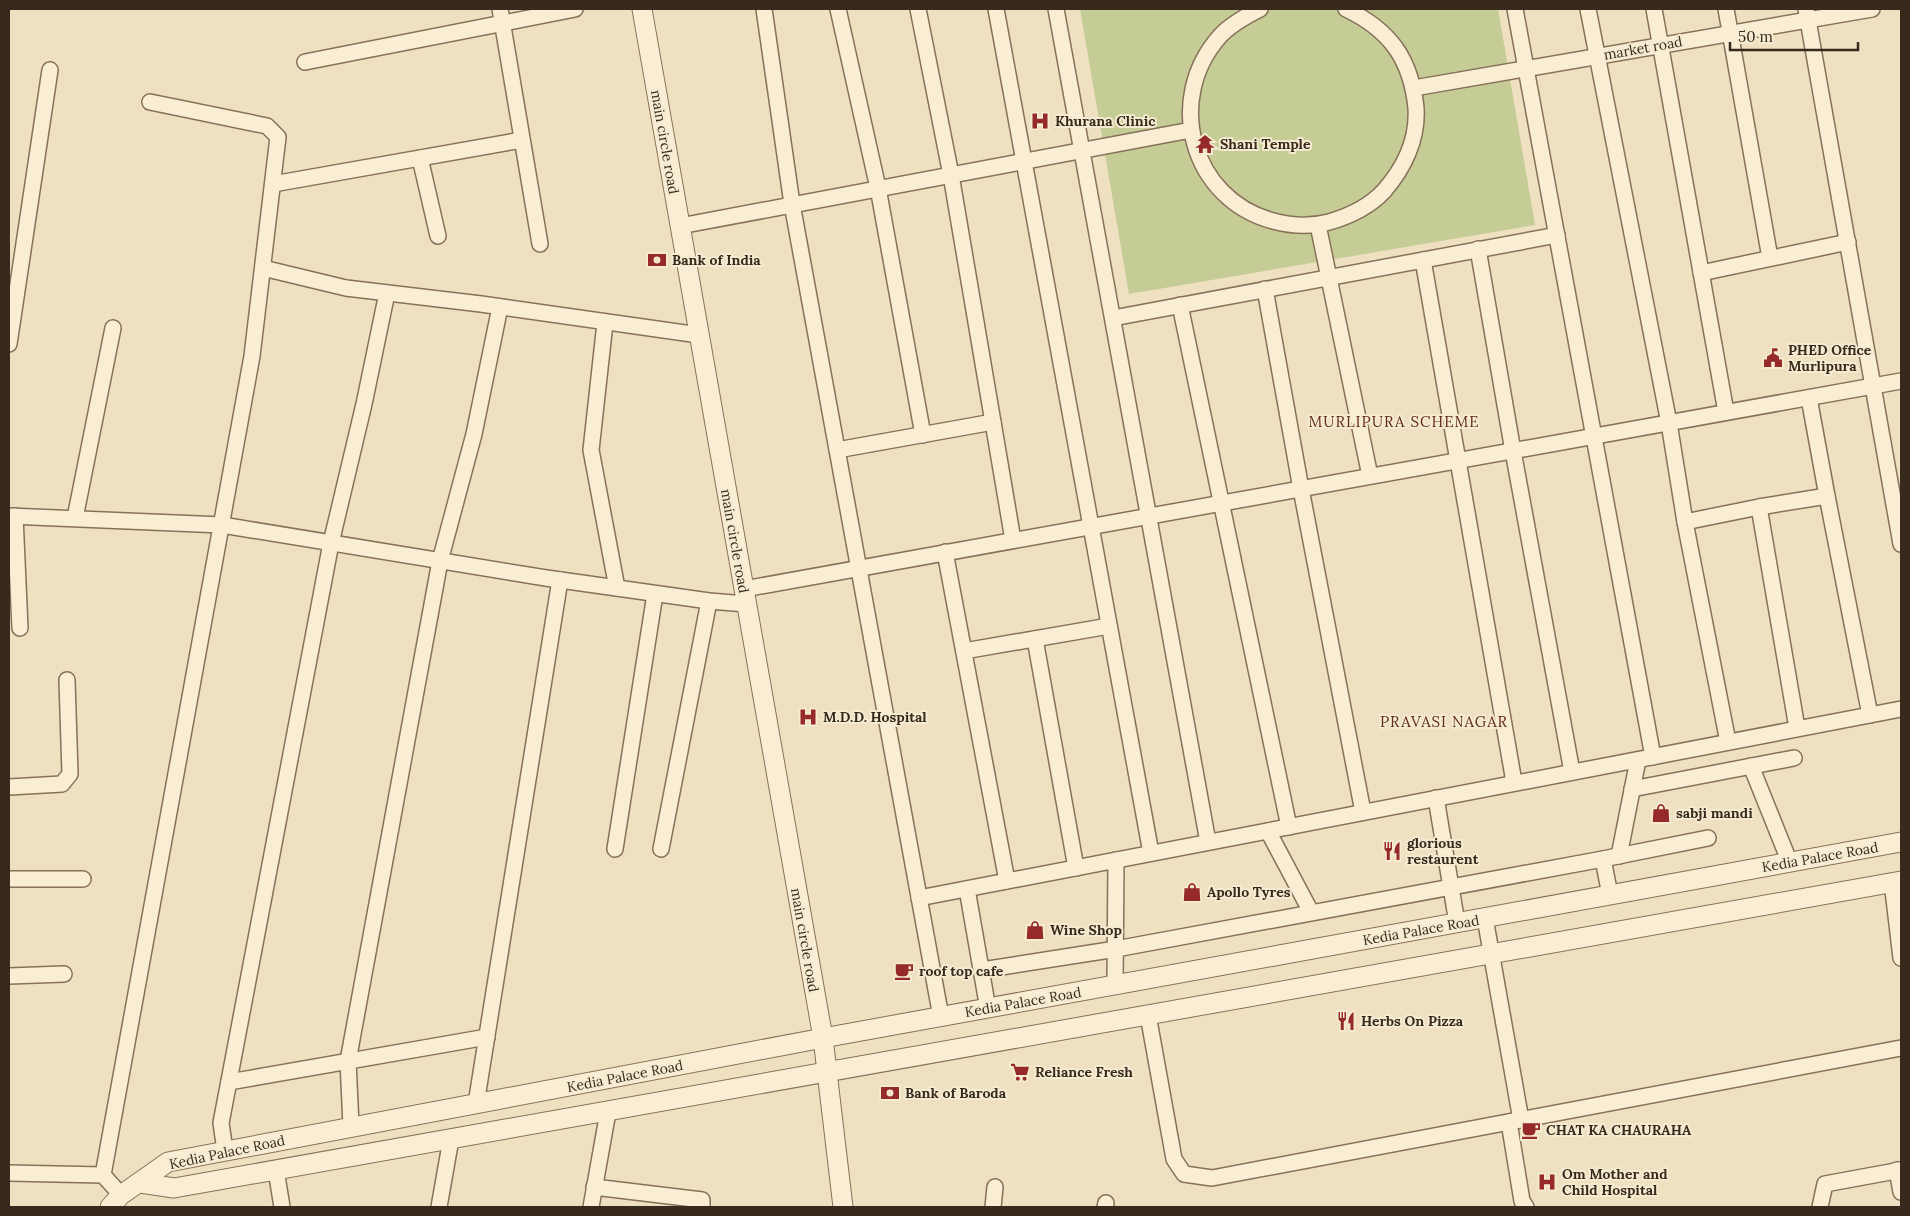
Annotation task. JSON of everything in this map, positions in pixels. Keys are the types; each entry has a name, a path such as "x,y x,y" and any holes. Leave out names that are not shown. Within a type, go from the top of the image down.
{"street":[{"path":"305,62 501,16 575,9"},
{"name":"main circle road","path":"642,9 823,1038 842,1207"},
{"path":"764,9 792,204 941,1017"},
{"path":"838,9 878,188 923,435"},
{"path":"918,9 951,175 1013,540"},
{"path":"996,9 1151,853"},
{"path":"1056,9 1208,842"},
{"path":"1260,9 1240,19 1220,36 1205,56 1194,79 1190,104 1191,130 1199,158 1214,183 1235,204 1260,218 1289,225 1318,225 1348,216 1375,200 1396,177 1410,150 1416,119 1414,88 1402,57 1386,35 1365,18 1346,9"},
{"path":"1515,9 1653,757"},
{"path":"1588,9 1669,423 1685,522 1728,742"},
{"path":"1654,9 1726,412"},
{"path":"1726,9 1770,258"},
{"name":"market road","path":"1414,88 1730,33 1807,14 1872,9"},
{"path":"1807,14 1901,544"},
{"path":"501,16 540,244"},
{"path":"9,344 15,258 50,70"},
{"path":"140,1183 116,1201 104,1175 252,356 278,137 267,126 150,102"},
{"path":"680,226 1191,130"},
{"path":"273,184 522,140"},
{"path":"420,158 438,236"},
{"path":"1318,225 1370,476"},
{"path":"1113,318 1557,235"},
{"path":"1701,273 1848,242"},
{"path":"1478,250 1572,772"},
{"path":"1423,260 1514,782"},
{"path":"263,268 346,288 699,335"},
{"path":"1265,290 1300,489 1362,812"},
{"path":"225,1151 221,1123 331,542 364,404 387,293"},
{"path":"1180,305 1289,827"},
{"path":"351,1126 348,1061 440,561 474,434 500,307"},
{"path":"605,323 591,450 618,588"},
{"path":"75,518 113,328"},
{"path":"20,628 12,516 222,524 560,580 709,601 745,596 859,568 945,552 1901,381"},
{"path":"1809,398 1826,496 1870,715"},
{"path":"837,450 993,422"},
{"path":"1685,522 1826,496"},
{"path":"1759,507 1797,728"},
{"path":"945,552 1007,881"},
{"path":"476,1104 560,580"},
{"path":"615,849 655,594"},
{"path":"661,849 709,601"},
{"path":"964,652 1109,626"},
{"path":"1035,639 1076,868"},
{"path":"9,787 62,784 70,774 67,680"},
{"path":"919,898 1901,709"},
{"path":"1632,789 1794,758"},
{"path":"1619,856 1638,760"},
{"path":"1751,766 1790,863"},
{"path":"1436,798 1457,923"},
{"path":"1268,831 1310,912"},
{"path":"982,970 1116,949 1310,912 1603,860 1708,838"},
{"name":"Kedia Palace Road","path":"140,1183 168,1162 351,1126 1901,842"},
{"path":"1115,985 1116,860"},
{"path":"1603,860 1610,895"},
{"path":"9,879 83,879"},
{"path":"1897,881 1901,958"},
{"name":"Kedia Palace Road","path":"140,1183 174,1188 1148,1016 1897,881"},
{"path":"967,889 988,1008"},
{"path":"1485,918 1515,1121 1522,1201 1526,1207"},
{"path":"9,976 64,974"},
{"path":"1148,1016 1174,1159 1184,1174 1212,1178 1901,1048"},
{"path":"229,1082 487,1037"},
{"path":"591,1207 608,1112"},
{"path":"439,1207 451,1139"},
{"path":"276,1170 282,1207"},
{"path":"1820,1207 1825,1184 1899,1170 1901,1192"},
{"path":"9,1173 104,1175"},
{"path":"594,1187 702,1200 702,1207"},
{"path":"993,1207 995,1187"}],"green space":[{"path":"1080,9 1498,9 1535,225 1129,294"}],"place":[{"name":"Khurana Clinic","path":"1040,121"},
{"name":"Shani Temple","path":"1205,144"},
{"name":"Bank of India","path":"657,260"},
{"name":"PHED Office Murlipura","path":"1773,358"},
{"name":"M.D.D. Hospital","path":"808,717"},
{"name":"sabji mandi","path":"1661,813"},
{"name":"glorious restaurent","path":"1392,851"},
{"name":"Apollo Tyres","path":"1192,892"},
{"name":"Wine Shop","path":"1035,930"},
{"name":"roof top cafe","path":"904,971"},
{"name":"Herbs On Pizza","path":"1346,1021"},
{"name":"Reliance Fresh","path":"1020,1072"},
{"name":"Bank of Baroda","path":"890,1093"},
{"name":"CHAT KA CHAURAHA","path":"1531,1130"},
{"name":"Om Mother and Child Hospital","path":"1547,1182"}],"district":[{"name":"MURLIPURA SCHEME","path":"1394,421"},
{"name":"PRAVASI NAGAR","path":"1444,721"}]}
